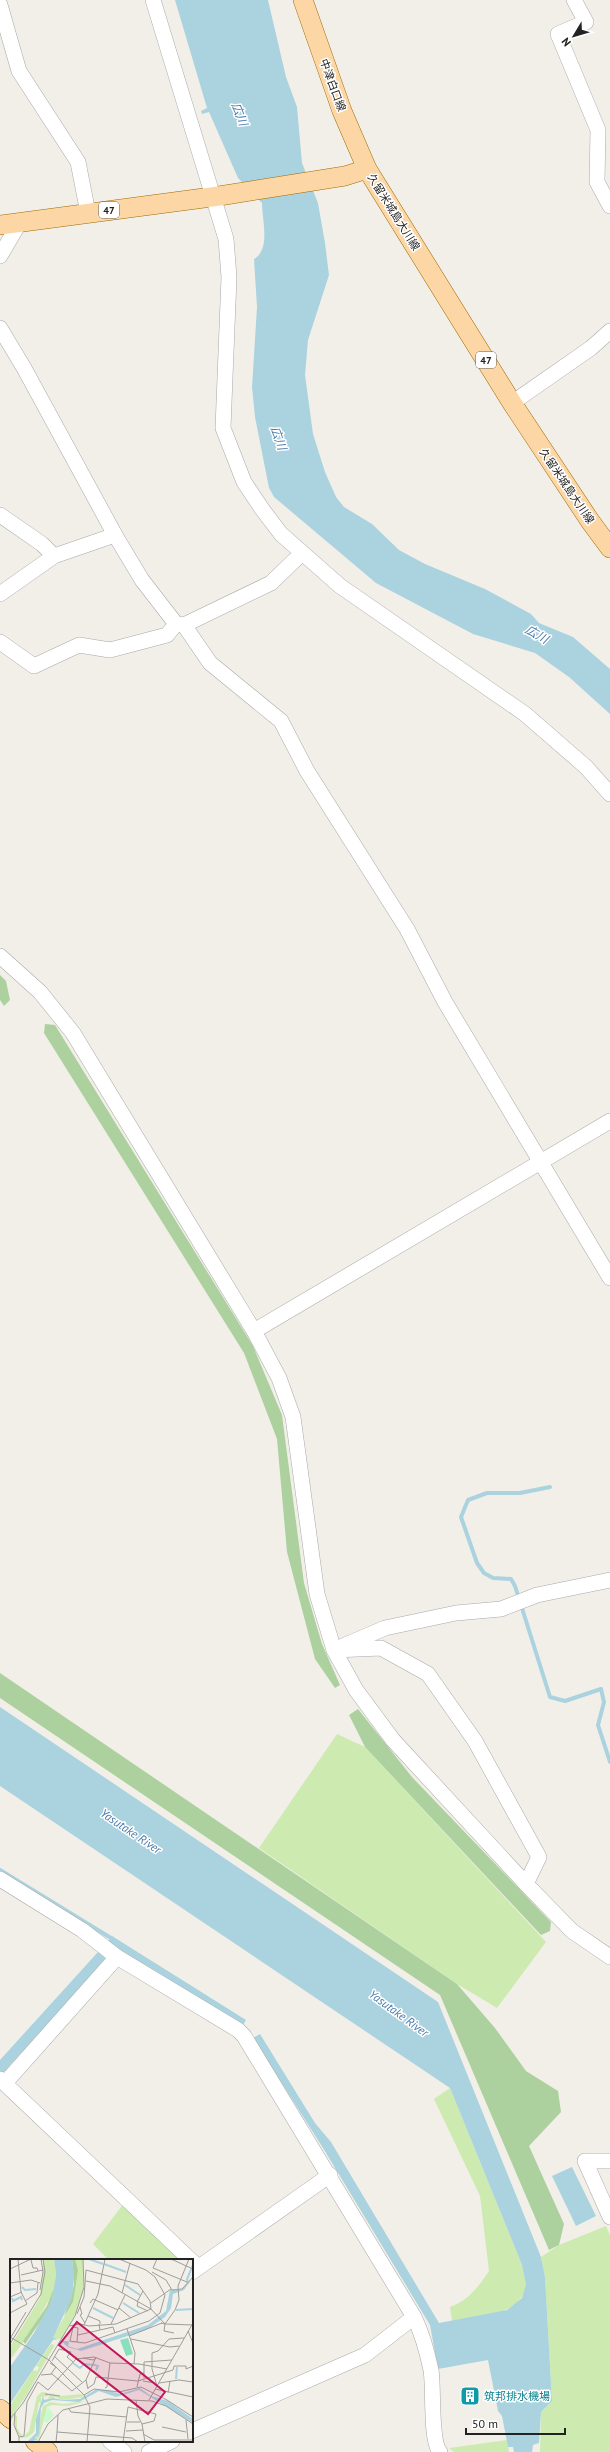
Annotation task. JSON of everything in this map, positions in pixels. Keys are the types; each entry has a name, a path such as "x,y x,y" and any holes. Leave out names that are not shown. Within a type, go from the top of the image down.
{"main road":[{"name":"中津白口線","path":"303,0 342,112 367,169"},
{"name":"久留米城島大川線","path":"0,225 215,196 345,176 367,169 512,403 590,521 610,548"},
{"path":"0,2409 10,2418"},
{"path":"36,2442 48,2452"}],"street":[{"path":"153,0 215,196 226,239 229,277 223,428 244,482 281,534 302,553 322,568 340,586 525,714 586,767 610,794"},
{"path":"574,0 586,22 558,34 598,130 596,182 610,206"},
{"path":"0,4 19,71 78,162 88,212"},
{"path":"0,256 20,222"},
{"path":"0,328 24,368 115,535 142,580 210,663 280,721 307,771 407,928 445,1002 610,1278"},
{"path":"512,403 591,348 610,331"},
{"path":"0,515 42,544 54,556"},
{"path":"0,594 54,556 115,535"},
{"path":"0,642 34,666 78,645 110,650 167,635 180,625 271,583 302,553"},
{"path":"0,956 40,992 73,1033 254,1331 279,1378 293,1417 317,1594 334,1650 356,1690 393,1740 526,1884 572,1931 610,1957"},
{"path":"254,1331 541,1164 610,1121"},
{"path":"334,1650 385,1628 456,1614 501,1609 537,1595 610,1580"},
{"path":"334,1650 381,1648 428,1674 475,1741 539,1857 526,1884"},
{"path":"0,1879 82,1930 117,1958 238,2030 244,2036 330,2175 422,2332 431,2370 434,2423 440,2452"},
{"path":"117,1958 2,2081 184,2259"},
{"path":"610,2161 585,2161 610,2216"},
{"path":"195,2270 330,2175"},
{"path":"193,2431 365,2355 414,2317"},
{"path":"111,2442 124,2452"},
{"path":"149,2452 170,2442"}],"green space":[{"path":"0,975 6,981 10,1000 4,1006 0,1000"},
{"path":"45,1024 55,1025 253,1346 282,1415 304,1583 322,1644 340,1685 335,1688 315,1659 287,1552 277,1439 244,1353 44,1033"},
{"path":"0,1673 457,1984 495,2028 526,2071 558,2091 561,2112 529,2146 564,2224 559,2245 549,2250 440,1995 0,1698"},
{"path":"358,1709 412,1777 551,1922 550,1931 541,1935 365,1747 349,1715"},
{"path":"337,1734 365,1747 546,1942 497,2008 457,1984 259,1848"},
{"path":"450,2088 522,2265 526,2286 522,2296 516,2304 506,2309 484,2316 452,2321 450,2307 468,2297 489,2271 480,2196 434,2099"},
{"path":"124,2203 184,2259 108,2259 93,2244"},
{"path":"606,2226 610,2235 610,2452 540,2452 541,2412 552,2401 545,2277 541,2257 559,2245"},
{"path":"507,2440 509,2452 454,2452 449,2448"}],"water":[{"name":"広川","path":"175,0 268,0 286,77 297,107 302,163 318,203 325,243 329,275 308,340 305,375 313,434 325,472 336,497 344,507 372,524 399,550 425,564 485,589 531,614 539,623 573,637 610,669 610,714 569,677 535,653 473,634 376,583 274,497 269,488 255,417 252,387 257,307 254,259 259,254 264,241 262,203 238,178 209,112 202,114 201,111 207,108"},
{"name":"Yasutake River","path":"0,1707 438,2002 541,2257 545,2277 552,2401 541,2412 539,2443 533,2445 532,2452 514,2452 513,2447 508,2447 502,2416 498,2411 488,2360 438,2369 430,2325 323,2148 253,2038 260,2034 315,2123 331,2142 439,2323 507,2310 522,2298 526,2285 522,2265 450,2088 0,1786"},
{"path":"112,1936 246,2020 242,2027 108,1942"},
{"path":"98,1952 106,1959 2,2074 0,2072 0,2060"},
{"path":"572,2167 596,2216 576,2226 552,2176"}],"waterway":[{"path":"550,1487 520,1493 487,1493 468,1500 461,1517 477,1563 484,1573 493,1578 511,1579 515,1586 550,1697 565,1701 601,1689 604,1702 598,1725 610,1762"},
{"path":"0,1870 111,1938"}],"place":[{"name":"筑邦排水機場","path":"470,2396"}]}
